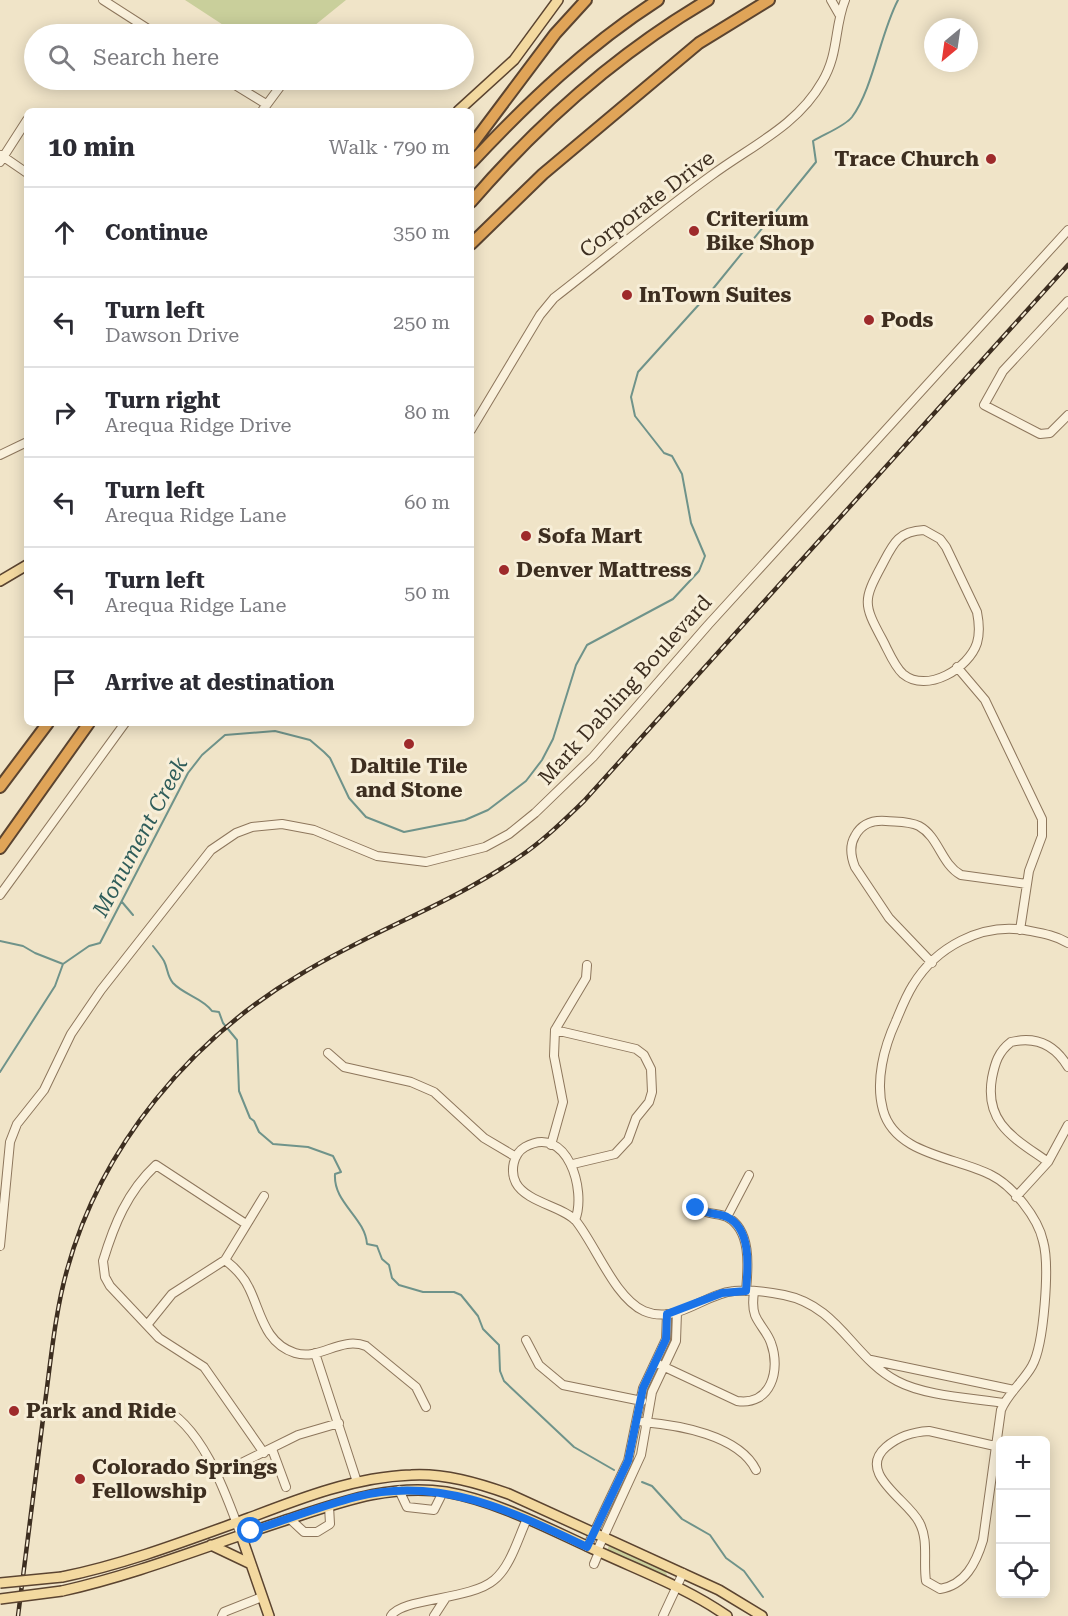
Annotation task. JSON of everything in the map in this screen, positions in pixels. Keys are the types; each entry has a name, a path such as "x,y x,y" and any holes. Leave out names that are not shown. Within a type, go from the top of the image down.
{"highway":[{"path":"474,142 555,34 586,0"},
{"path":"474,160 517,114 572,64 658,0"},
{"path":"474,199 534,133 582,90 628,54 708,0"},
{"path":"474,241 543,174 682,57 736,18 769,0"},
{"path":"0,787 46,726"},
{"path":"0,848 87,726"}],"main road":[{"path":"461,108 514,60 558,0"},
{"path":"0,581 24,566"},
{"path":"0,1583 63,1577 125,1561 289,1502 357,1482 413,1475 473,1482 508,1494 719,1590 762,1616"},
{"path":"0,1599 62,1592 124,1576 355,1497 399,1490 442,1492 473,1498 527,1519 676,1588 727,1616"},
{"path":"241,1535 269,1616"},
{"path":"211,1545 250,1564"}],"street":[{"path":"102,0 140,24"},
{"path":"831,0 839,14"},
{"name":"Corporate Drive","path":"474,425 540,315 554,298 712,175 776,132 802,110 819,87 830,66 837,45 839,14 845,0"},
{"path":"240,90 264,108 278,90"},
{"path":"24,124 1,158 24,171"},
{"name":"Mark Dabling Boulevard","path":"0,1246 10,1142 17,1124 44,1090 71,1034 101,990 211,850 236,833 252,826 282,824 314,830 376,856 426,862 470,852 509,834 535,813 593,757 708,625 1068,230"},
{"path":"1068,301 1003,371 984,405 1040,434 1050,433 1068,415"},
{"path":"0,455 24,443"},
{"path":"924,530 940,539 977,612 977,643 970,656 957,667 937,681 920,681 910,678 898,669 868,614 867,593 894,542 907,532 924,530"},
{"path":"957,667 986,700 1042,819 1042,836 1029,871 1020,930"},
{"path":"0,895 123,726"},
{"path":"932,963 889,918 855,867 852,860 852,842 860,828 876,820 917,825 929,835 955,871 962,875 1027,884"},
{"path":"995,1446 929,1431 908,1434 890,1443 877,1457 876,1465 880,1476 910,1508 924,1534 926,1581 940,1589 947,1588 962,1579 975,1561 983,1540 995,1446 1004,1403 1033,1365 1041,1346 1045,1262 1043,1241 1036,1220 1016,1197 991,1175 914,1145 885,1116 881,1099 885,1046 914,983 948,948 970,936 997,929 1020,930 1052,936 1068,943"},
{"path":"551,1145 563,1102 554,1056 555,1030 586,978 587,965"},
{"path":"555,1030 636,1049 644,1055 651,1069 651,1097 636,1118 625,1145 608,1157 573,1164"},
{"path":"1048,1162 999,1123 991,1100 996,1062 1011,1042 1030,1038 1050,1047 1068,1067"},
{"path":"328,1053 345,1067 411,1082 434,1092 484,1138 516,1157"},
{"path":"1016,1197 1048,1162 1068,1125"},
{"path":"575,1220 580,1201 573,1164 564,1153 551,1145 534,1144 525,1147 516,1157 513,1173 520,1189 575,1220 634,1305 649,1313 667,1314 722,1293 750,1291 795,1297 821,1310 882,1372 909,1386 1004,1403"},
{"path":"246,1224 156,1165 143,1178 121,1212 103,1261 105,1277 110,1286 166,1344 204,1367 268,1451 286,1487"},
{"path":"727,1217 749,1175"},
{"path":"147,1325 172,1294 225,1260 264,1196"},
{"path":"656,1363 736,1401 755,1400 768,1391 775,1371 771,1340 753,1311 748,1259 743,1237 727,1217 710,1215 696,1208"},
{"path":"225,1260 246,1282 263,1326 289,1351 297,1354 315,1353 342,1343 358,1343 366,1346 416,1387 426,1407"},
{"path":"594,1564 603,1537 641,1455 650,1403 676,1341 677,1312"},
{"path":"587,1547 628,1461 639,1401 666,1339 667,1314"},
{"path":"526,1341 539,1365 563,1385 650,1403"},
{"path":"315,1353 357,1482"},
{"path":"871,1360 1014,1390"},
{"path":"159,1406 172,1412 201,1446 217,1475 241,1535"},
{"path":"636,1421 677,1426 711,1436 750,1459 756,1470"},
{"path":"217,1475 298,1435 339,1423"},
{"path":"399,1490 407,1507 434,1509 442,1492"},
{"path":"290,1519 304,1532 317,1532 330,1524 329,1506"},
{"path":"391,1616 398,1608 433,1599 445,1599 483,1588 496,1579 505,1568 527,1519"},
{"path":"663,1616 683,1573"},
{"path":"224,1614 262,1597"},
{"path":"434,1616 445,1599"}],"green space":[{"path":"185,0 346,0 316,24 222,24"},
{"path":"609,1545 665,1570 667,1575 665,1577 607,1551"}],"waterway":[{"name":"Monument Creek","path":"0,1072 55,986 63,964 89,946 100,943 188,773 202,755 225,735 275,731 310,740 330,758 349,798 366,817 404,832 465,820 488,810 526,781 542,760 553,739 576,665 587,645 673,599 699,571 705,556 691,523 682,474 672,456 664,453 635,416 631,397 638,372 712,290 816,162 813,141 852,117 866,92 886,29 898,0"},
{"path":"122,902 133,915"},
{"path":"0,941 23,946 63,964"},
{"path":"153,946 164,961 173,983 182,991 204,1003 212,1011 219,1012 223,1023 237,1040 239,1091 250,1118 259,1132 273,1144 308,1147 333,1156 341,1172 335,1174 339,1193 361,1226 367,1244 377,1246 382,1259 389,1265 392,1278 399,1285 423,1292 454,1292 461,1295 478,1316 483,1329 499,1345 500,1371 504,1381 574,1447 614,1470"},
{"path":"642,1482 652,1486 682,1519 710,1535 726,1558 744,1571 763,1597"}],"railway":[{"path":"18,1616 54,1336 67,1270 82,1224 102,1181 127,1139 156,1100 223,1030 261,1000 301,974 355,944 493,874 545,838 584,801 1068,265"}],"place":[{"name":"Trace Church","path":"991,159"},
{"name":"Criterium Bike Shop","path":"694,231"},
{"name":"InTown Suites","path":"627,295"},
{"name":"Pods","path":"869,320"},
{"name":"Sofa Mart","path":"526,536"},
{"name":"Denver Mattress","path":"504,570"},
{"name":"Daltile Tile and Stone","path":"409,744"},
{"name":"Park and Ride","path":"14,1411"},
{"name":"Colorado Springs Fellowship","path":"80,1479"}],"route":[{"path":"251,1531 355,1497 399,1490 442,1492 473,1498 499,1507 587,1547 628,1461 634,1442 637,1413 643,1388 663,1350 666,1339 667,1314 692,1307 722,1293 746,1291 748,1259 740,1230 727,1217 710,1215 696,1208"}]}
